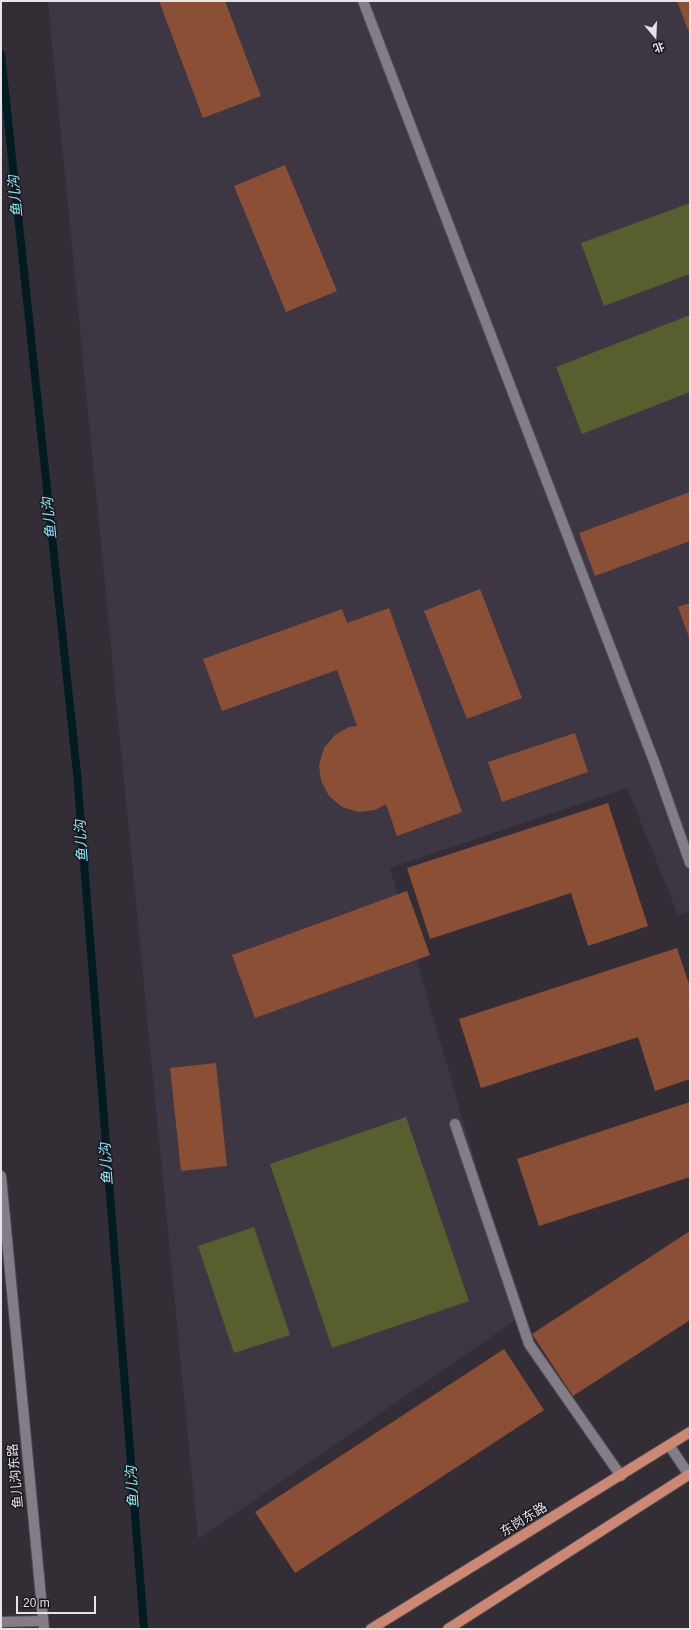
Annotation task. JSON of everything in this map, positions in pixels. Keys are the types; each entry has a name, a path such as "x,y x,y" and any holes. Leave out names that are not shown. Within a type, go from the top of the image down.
{"main road":[{"name":"东岗东路","path":"371,1629 690,1432"},
{"path":"448,1629 689,1475"}],"street":[{"path":"363,1 655,764 690,863"},
{"path":"455,1124 529,1344 620,1476"},
{"name":"鱼儿沟东路","path":"1,1176 44,1625"},
{"path":"669,1445 689,1475"},
{"path":"1,1622 44,1625"}],"shaded area":[{"path":"48,1 690,1 690,911 678,915 627,788 390,868 520,1317 198,1539"}],"green space":[{"path":"690,203 690,274 604,306 581,243"},
{"path":"690,315 690,392 582,434 556,367"},
{"path":"406,1117 469,1301 332,1348 270,1164"},
{"path":"254,1227 290,1335 234,1353 198,1246"}],"building":[{"path":"159,1 225,1 261,96 203,118"},
{"path":"677,1 690,1 690,35"},
{"path":"285,165 337,291 286,312 234,186"},
{"path":"690,492 690,541 595,576 579,533"},
{"path":"480,589 522,698 467,719 424,611"},
{"path":"690,603 690,640 678,607"},
{"path":"389,608 462,812 397,836 386,804 375,810 358,812 342,807 329,796 321,781 319,765 324,748 335,735 349,727 357,726 337,670 222,711 203,659 342,609 347,623"},
{"path":"575,733 588,772 502,802 488,762"},
{"path":"608,803 648,926 588,946 571,893 430,939 407,868"},
{"path":"407,891 430,955 255,1018 232,955"},
{"path":"677,948 690,987 690,1079 655,1091 638,1037 481,1088 459,1019"},
{"path":"216,1063 227,1166 181,1171 170,1068"},
{"path":"690,1102 690,1177 539,1226 517,1159"},
{"path":"690,1231 690,1320 573,1396 532,1334"},
{"path":"504,1349 544,1410 295,1573 255,1512"}],"waterway":[{"name":"鱼儿沟","path":"1,54 77,773 144,1629"}]}
